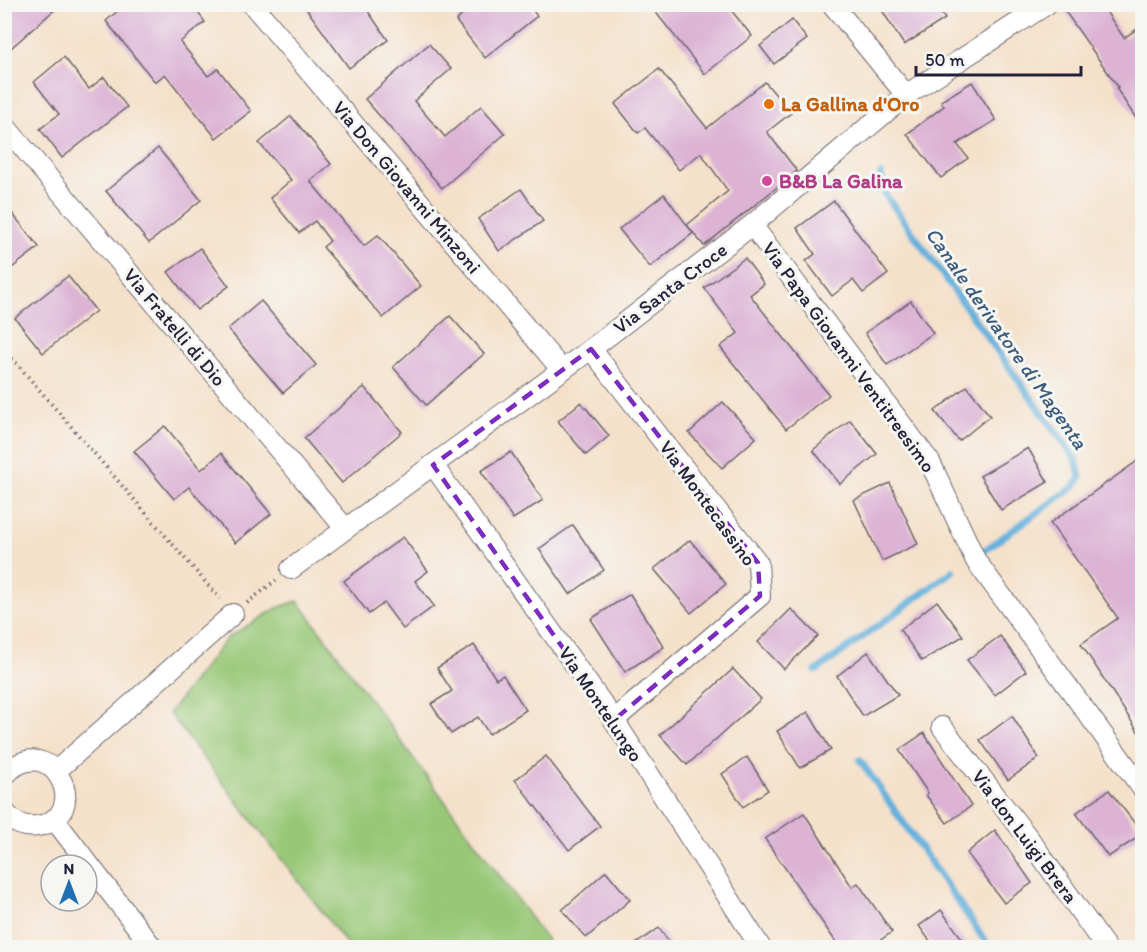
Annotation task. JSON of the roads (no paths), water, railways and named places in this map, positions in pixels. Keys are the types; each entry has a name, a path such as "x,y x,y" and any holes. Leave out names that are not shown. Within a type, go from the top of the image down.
{"street":[{"name":"Via Don Giovanni Minzoni","path":"252,4 561,369"},
{"path":"831,4 906,95"},
{"name":"Via Santa Croce","path":"291,568 591,349 752,225 906,95 1047,4"},
{"name":"Via Fratelli di Dio","path":"4,126 345,528"},
{"name":"Via Papa Giovanni Ventitreesimo","path":"752,225 930,462 976,561 1143,788"},
{"name":"Via Montecassino","path":"591,349 758,563 760,596 614,720"},
{"name":"Via Montelungo","path":"433,465 614,720 761,948"},
{"path":"57,771 233,614"},
{"name":"Via don Luigi Brera","path":"942,727 1030,840 1106,948"},
{"path":"6,816 26,826 45,824 61,811 66,790 57,771 49,765 30,761 7,767"},
{"path":"54,819 153,948"}],"waterway":[{"name":"Canale derivatore di Magenta","path":"881,174 884,193 1076,460 1080,477 1076,485 982,552"},
{"name":"Canale derivatore di Magenta","path":"816,671 953,571"},
{"name":"Canale derivatore di Magenta","path":"860,760 990,948"}],"place":[{"name":"La Gallina d'Oro","path":"769,104"},
{"name":"B&B La Galina","path":"767,181"}]}
